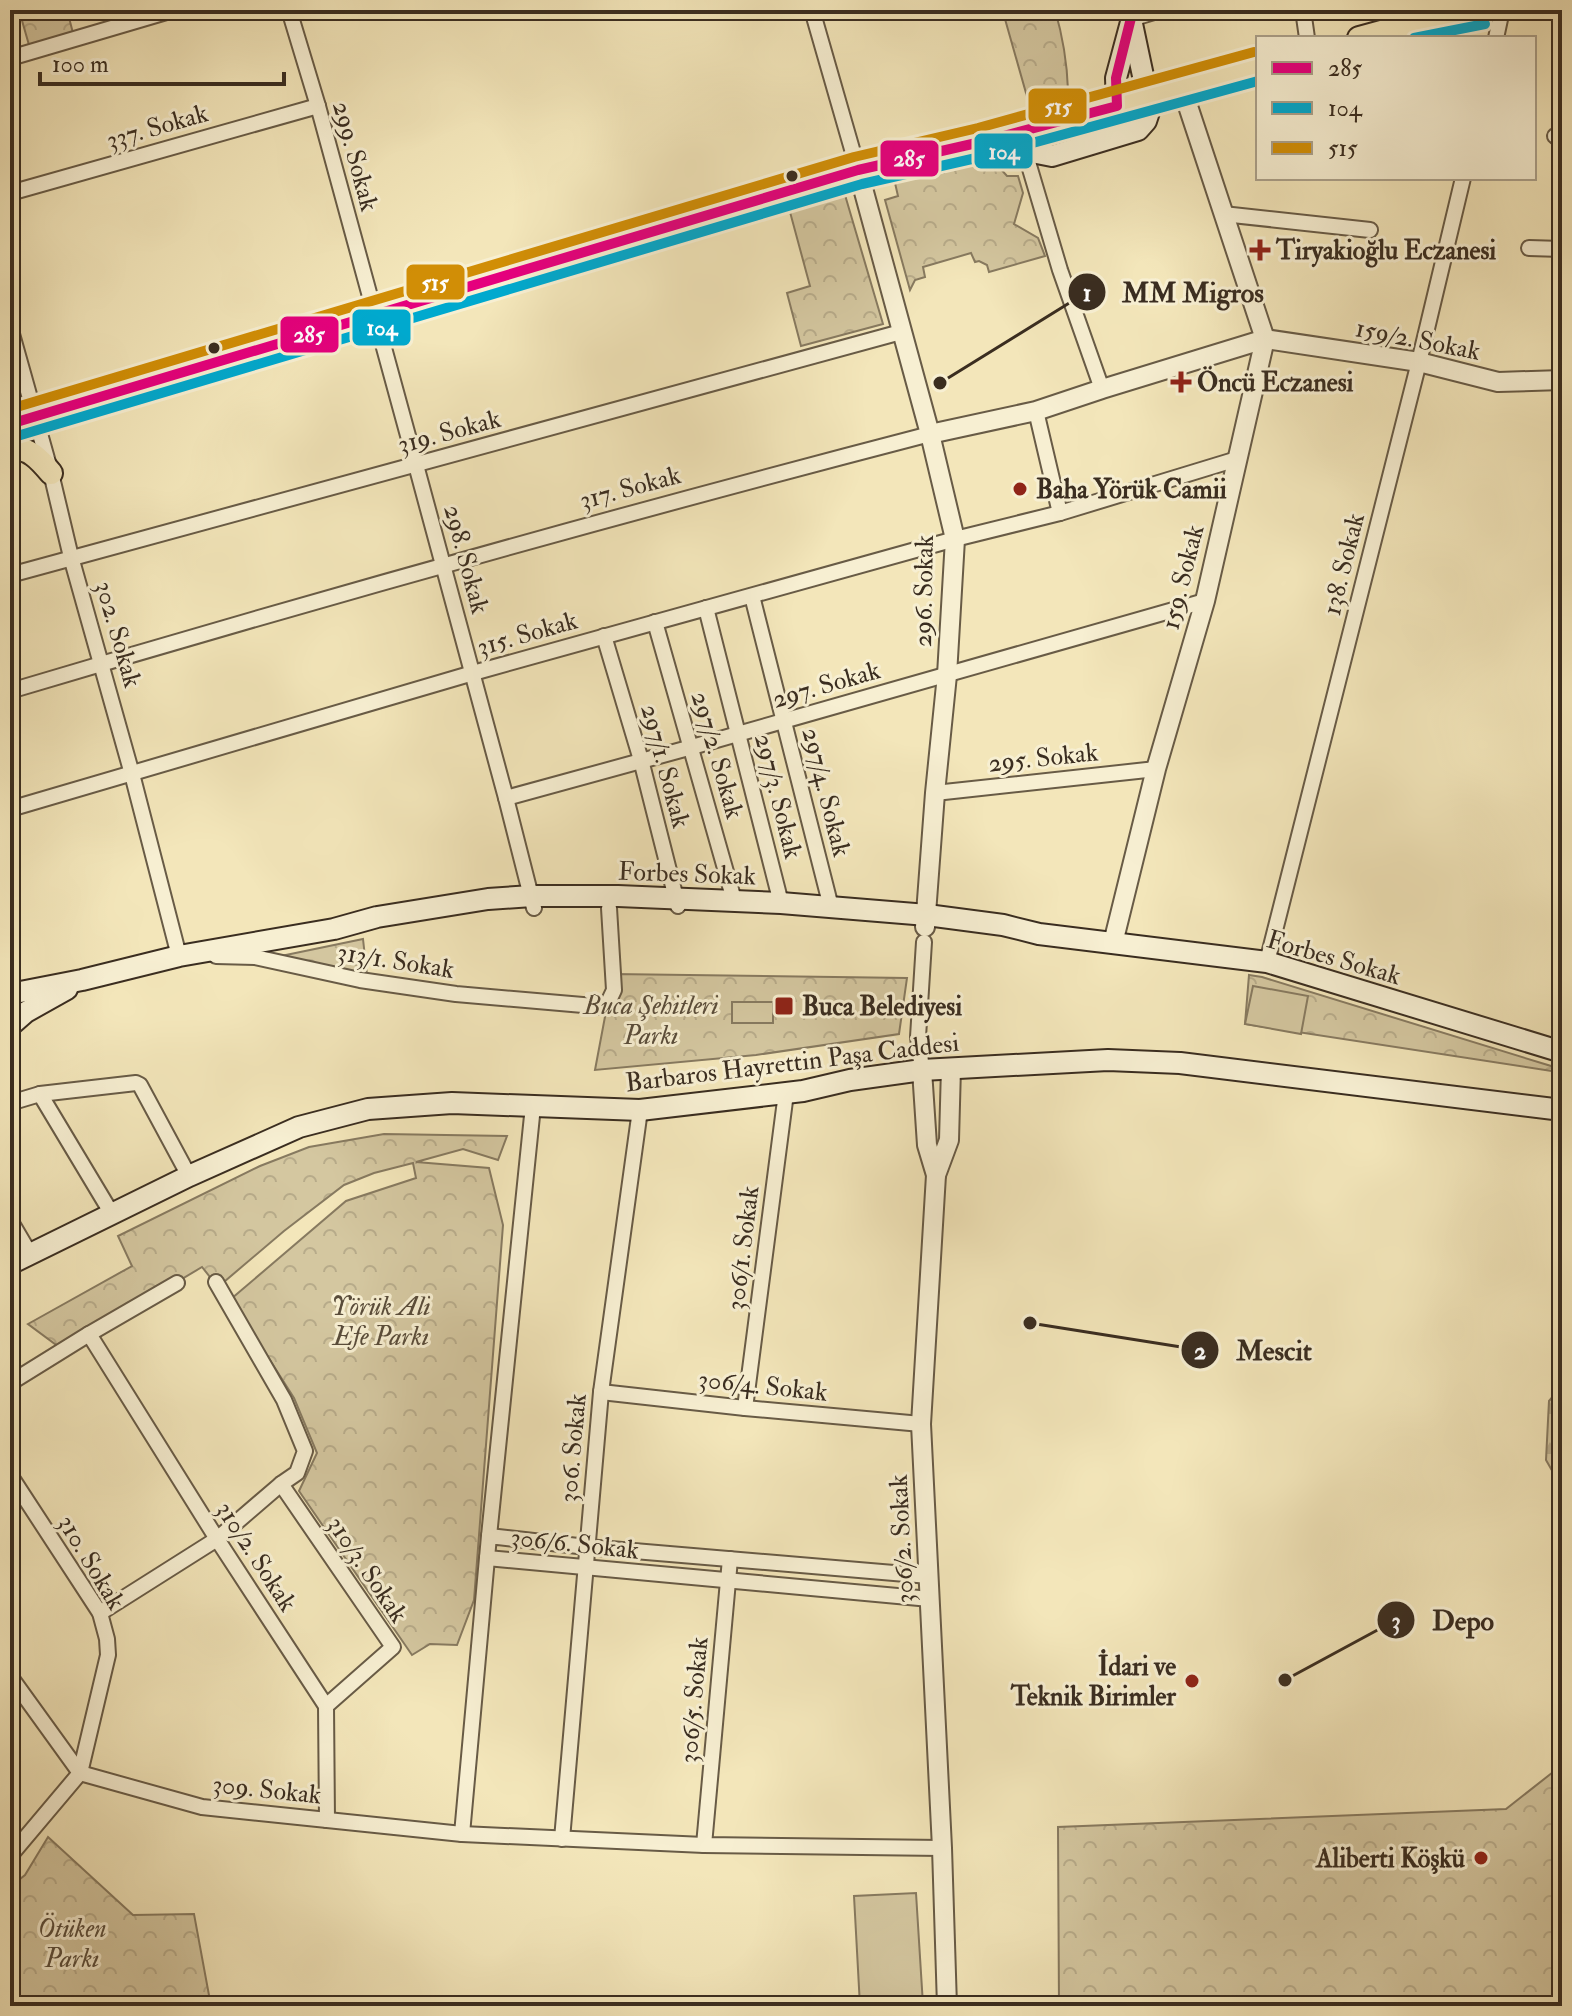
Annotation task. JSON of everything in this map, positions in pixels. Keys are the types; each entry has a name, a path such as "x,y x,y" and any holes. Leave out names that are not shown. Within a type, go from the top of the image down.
{"main road":[{"path":"1363,36 1401,18 1482,10"},
{"path":"981,142 1052,156 1138,130 1146,121 1150,109 1132,15"},
{"path":"1117,106 1116,78 1132,15"},
{"path":"10,424 858,170 981,142 1256,67"},
{"path":"14,449 36,456 51,473"},
{"name":"Forbes Sokak","path":"533,902 618,896 925,928 1003,925 1039,934 1267,962 1562,1052"},
{"name":"Forbes Sokak","path":"10,994 179,956 334,929 377,917 488,899 609,908 734,900 781,903 831,907 925,928"},
{"path":"10,1026 26,1012 82,980"},
{"name":"Barbaros Hayrettin Paşa Caddesi","path":"10,1264 189,1176 299,1127 368,1109 452,1103 640,1110 786,1093 922,1070 1108,1060 1180,1063 1562,1110"}],"street":[{"path":"10,58 173,10"},
{"name":"299. Sokak","path":"289,10 375,315"},
{"path":"812,10 858,170"},
{"path":"1132,15 1161,10"},
{"path":"1303,10 1307,36"},
{"path":"1496,36 1502,10"},
{"path":"1182,88 1265,339"},
{"name":"337. Sokak","path":"10,193 318,106"},
{"path":"1025,152 1060,270 1102,389"},
{"name":"296. Sokak","path":"858,170 930,434 955,539 947,675 925,928"},
{"name":"138. Sokak","path":"1267,962 1463,180"},
{"path":"1223,214 1370,230"},
{"path":"1529,248 1562,249"},
{"name":"298. Sokak","path":"375,315 533,902"},
{"name":"302. Sokak","path":"10,327 179,956"},
{"name":"319. Sokak","path":"10,575 901,332"},
{"name":"317. Sokak","path":"10,691 443,565 764,477 930,434 1036,411 1265,339"},
{"name":"159/2. Sokak","path":"1265,339 1419,362 1498,382 1562,380"},
{"name":"159. Sokak","path":"1113,943 1156,769 1205,601 1265,339"},
{"path":"1036,411 1060,513"},
{"path":"14,449 36,416"},
{"name":"315. Sokak","path":"10,809 473,673 955,539 1060,513 1237,459"},
{"name":"297/4. Sokak","path":"752,596 831,907"},
{"name":"297. Sokak","path":"506,798 1205,601"},
{"name":"297/3. Sokak","path":"706,608 781,903"},
{"name":"297/2. Sokak","path":"655,622 734,900"},
{"name":"297/1. Sokak","path":"604,636 641,760 677,904"},
{"name":"295. Sokak","path":"935,793 1156,769"},
{"name":"313/1. Sokak","path":"179,956 255,957 360,980 456,994 606,1007 614,990 609,908"},
{"path":"922,1070 918,1037 925,928"},
{"path":"936,1175 949,1140 951,1068"},
{"name":"306/2. Sokak","path":"922,1070 927,1145 936,1175 921,1424 947,2006"},
{"path":"10,1103 40,1094 136,1083 140,1085 189,1176"},
{"name":"306/1. Sokak","path":"745,1408 786,1093"},
{"path":"40,1094 112,1214"},
{"path":"489,1536 533,1106"},
{"name":"306. Sokak","path":"562,1839 601,1392 640,1110"},
{"path":"10,1220 30,1254"},
{"path":"100,1613 217,1539 297,1473 305,1451 284,1400 216,1282"},
{"path":"10,1383 177,1283"},
{"name":"310/2. Sokak","path":"89,1334 326,1706"},
{"name":"306/4. Sokak","path":"601,1392 921,1424"},
{"name":"310. Sokak","path":"10,1475 100,1613 107,1639 108,1655 80,1773"},
{"name":"310/3. Sokak","path":"281,1484 393,1647 326,1706"},
{"name":"306/6. Sokak","path":"929,1576 489,1536 487,1558 930,1599"},
{"path":"462,1834 487,1558"},
{"name":"306/5. Sokak","path":"704,1845 730,1559"},
{"path":"10,1676 80,1773 10,1856"},
{"path":"326,1706 327,1820"},
{"name":"309. Sokak","path":"80,1773 202,1807 462,1834 704,1845 942,1848"}],"green space":[{"path":"19,10 67,10 73,33 29,45"},
{"path":"1055,10 1064,50 1068,90 1028,100 1003,12"},
{"path":"989,156 1007,176 1018,176 1023,193 1014,224 1038,238 1045,256 989,272 987,265 975,262 971,253 923,267 925,277 915,280 910,290 885,200 898,196 895,183"},
{"path":"845,195 883,324 801,346 787,293 810,286 790,212"},
{"path":"363,939 367,975 281,956"},
{"name":"Buca Şehitleri Parkı","path":"613,974 907,978 899,1034 756,1055 595,1070"},
{"path":"1249,975 1551,1066 1558,1072 1245,1024"},
{"path":"1253,986 1308,996 1301,1034 1245,1024"},
{"path":"732,1002 773,1002 773,1023 732,1023"},
{"name":"Yörük Ali Efe Parkı","path":"384,1134 507,1136 498,1160 463,1149 416,1162 489,1168 503,1225 474,1600 457,1645 430,1644 412,1655 299,1491 317,1453 294,1398 231,1299 346,1201 416,1178 413,1163 344,1185 218,1287 202,1267 63,1350 28,1324 132,1266 118,1236 260,1166 309,1147"},
{"path":"1562,1386 1562,1488 1546,1460 1549,1401"},
{"path":"1562,1765 1562,2006 1059,2006 1058,1827 1506,1809"},
{"name":"Ötüken Parkı","path":"48,1837 133,1915 194,1914 211,2006 10,2006 10,1887 25,1875"},
{"path":"916,1893 923,2005 860,2006 854,1896"}],"transit line":[{"name":"285","path":"10,424 858,170 1117,106 1116,78 1133,10"},
{"name":"104","path":"1424,36 1485,24"},
{"name":"515","path":"10,409 854,157 978,128 1254,52"},
{"name":"104","path":"14,437 862,184 985,156 1256,82"}],"place":[{"name":"Tiryakioğlu Eczanesi","path":"1260,250"},
{"name":"Öncü Eczanesi","path":"1181,382"},
{"name":"MM Migros","path":"940,383"},
{"name":"Baha Yörük Camii","path":"1020,489"},
{"name":"Buca Belediyesi","path":"784,1006"},
{"name":"Mescit","path":"1030,1323"},
{"name":"Depo","path":"1285,1680"},
{"name":"İdari ve Teknik Birimler","path":"1192,1681"},
{"name":"Aliberti Köşkü","path":"1481,1858"}]}
